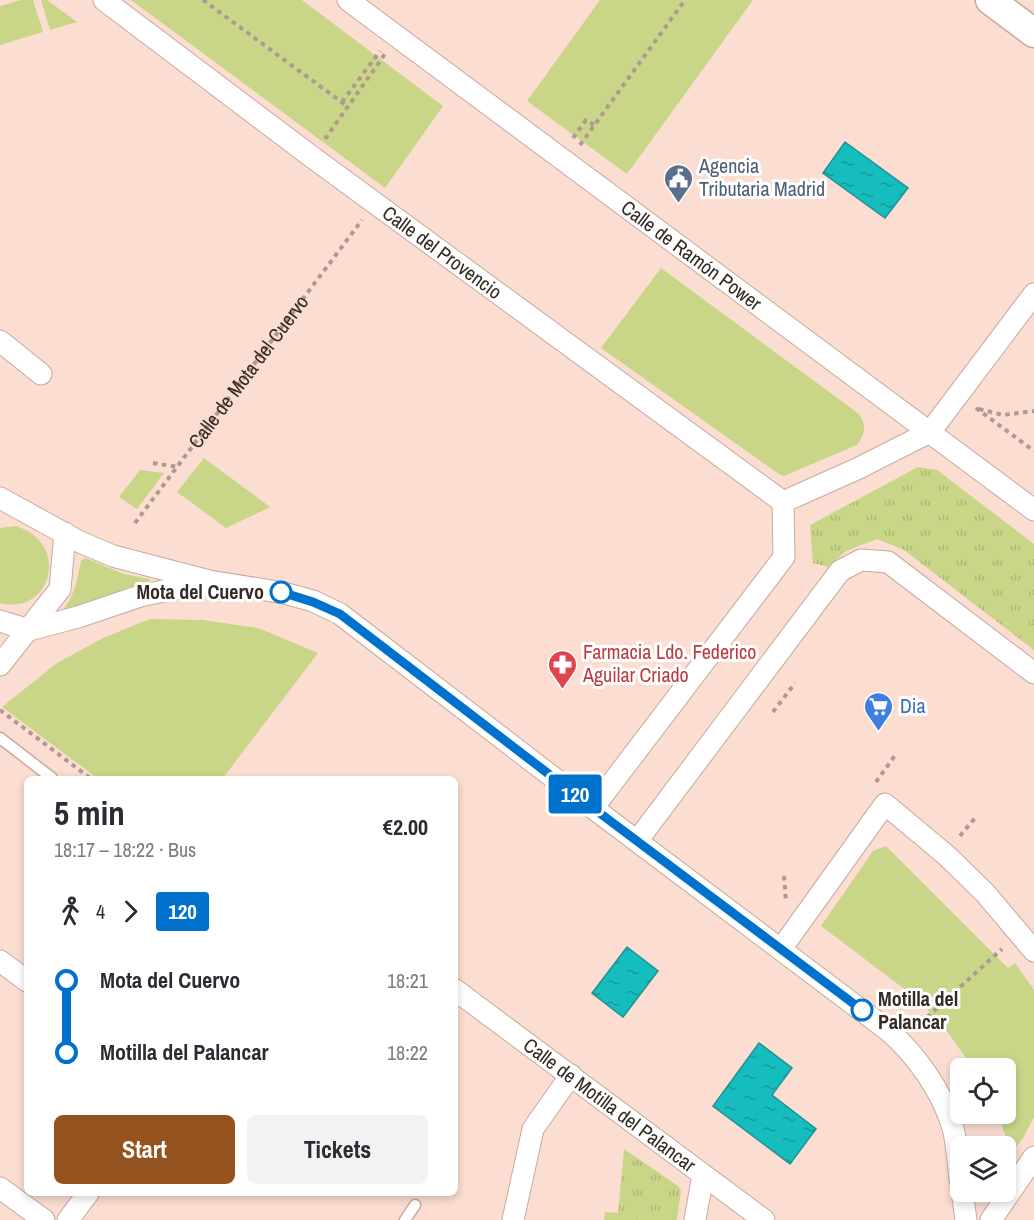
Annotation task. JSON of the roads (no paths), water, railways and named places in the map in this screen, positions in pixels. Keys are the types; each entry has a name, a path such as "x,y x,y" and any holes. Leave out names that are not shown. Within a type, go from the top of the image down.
{"street":[{"name":"Calle del Provencio","path":"104,0 312,157 783,502"},
{"name":"Calle de Ramón Power","path":"348,0 1034,510"},
{"path":"990,0 1034,33"},
{"path":"593,808 784,557 783,502 859,468 930,432 1034,294"},
{"path":"0,341 41,374"},
{"path":"2,501 113,556 209,581 284,593 340,614 889,1031 907,1048 935,1088 953,1128 954,1136"},
{"path":"0,665 60,589 65,533"},
{"path":"637,840 840,571 861,560 888,562 1034,673"},
{"path":"0,621 28,630 78,617 140,596 209,581"},
{"path":"781,949 885,804 954,862 985,893 1034,951"},
{"path":"0,961 24,979"},
{"name":"Calle de Motilla del Palancar","path":"458,992 764,1220"},
{"path":"513,1220 533,1130 571,1075"},
{"path":"991,1220 1034,1157"},
{"path":"695,1220 703,1175"},
{"path":"0,1188 44,1220"},
{"path":"68,1220 86,1196"},
{"path":"963,1202 965,1218"}],"lane":[{"path":"0,738 49,776"},
{"path":"405,1220 415,1205"}],"water":[{"path":"845,142 908,188 885,218 823,173"},
{"path":"627,947 658,971 623,1017 592,993"},
{"path":"759,1043 792,1068 772,1095 816,1129 790,1164 713,1106"}],"place":[{"name":"Agencia Tributaria Madrid","path":"678,204"},
{"name":"Mota del Cuervo","path":"281,592"},
{"name":"Farmacia Ldo. Federico Aguilar Criado","path":"562,690"},
{"name":"Dia","path":"879,732"},
{"name":"Motilla del Palancar","path":"862,1010"}]}
